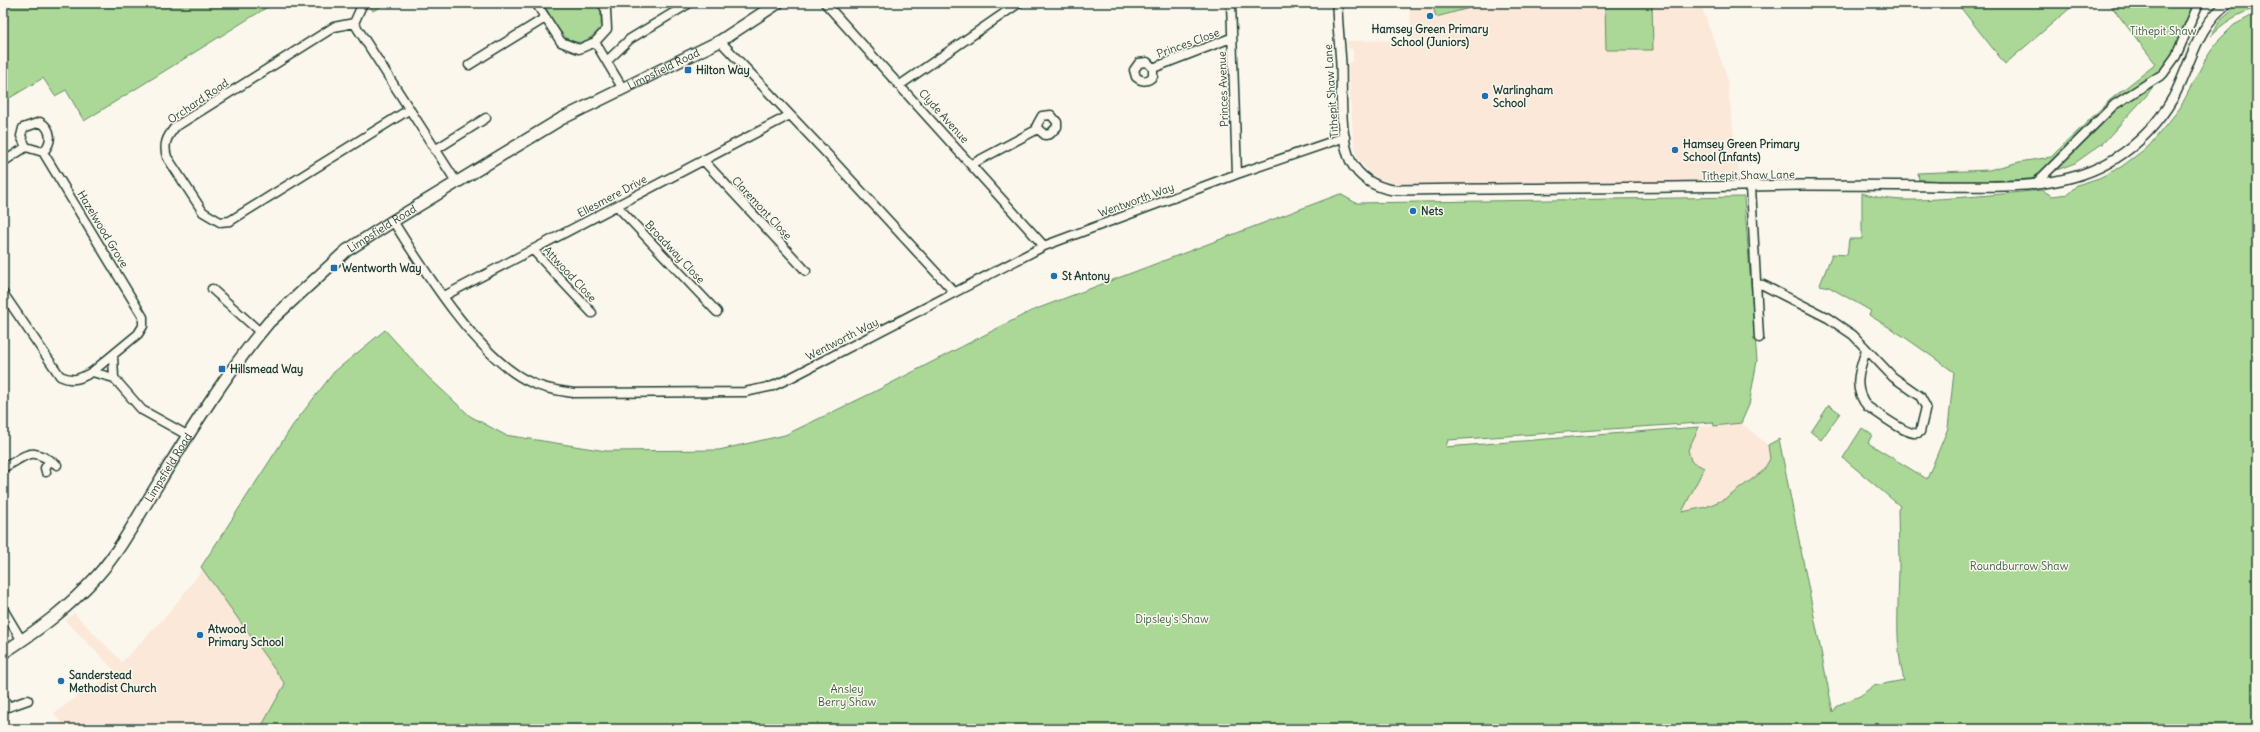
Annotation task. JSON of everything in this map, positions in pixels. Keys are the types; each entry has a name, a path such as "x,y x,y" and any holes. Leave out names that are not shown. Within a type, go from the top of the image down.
{"main road":[{"name":"Limpsfield Road","path":"3,653 22,641 65,609 99,573 120,544 218,387 260,332 346,251 561,119 720,41 778,3"}],"street":[{"path":"363,3 354,23 457,183"},
{"path":"536,3 561,42 579,49 594,42 607,28 606,10 602,3"},
{"name":"Clyde Avenue","path":"825,3 972,164 1044,246"},
{"path":"900,85 1019,3"},
{"name":"Princes Avenue","path":"1231,3 1237,174"},
{"name":"Tithepit Shaw Lane","path":"1337,3 1345,137 1351,160 1357,170 1368,181 1381,188 1393,190 2034,185 2086,173 2116,158 2150,131 2173,97 2206,24 2218,10 2228,3"},
{"path":"2034,185 2114,105 2164,74 2176,56 2199,3"},
{"path":"607,61 630,39 685,6"},
{"path":"685,6 685,17"},
{"path":"469,65 545,18"},
{"name":"Orchard Road","path":"354,23 334,26 175,127 165,142 166,157 203,212 220,222 230,221 410,109"},
{"name":"Princes Close","path":"1153,68 1232,38"},
{"path":"720,41 954,292"},
{"path":"594,42 623,89"},
{"name":"Ellesmere Drive","path":"444,296 790,115"},
{"path":"435,150 486,118"},
{"path":"3,162 26,147 44,152 50,146 50,135 46,126 40,122 23,128 21,136 26,147"},
{"path":"972,164 1038,129"},
{"name":"Wentworth Way","path":"393,221 444,296 490,354 502,365 532,383 559,391 574,393 746,392 773,386 1044,246 1237,174 1345,137"},
{"name":"Hazelwood Grove","path":"44,152 143,317 142,326 138,334 113,356"},
{"name":"Claremont Close","path":"702,160 806,271"},
{"path":"1751,187 1759,338"},
{"name":"Broadway Close","path":"617,206 717,312"},
{"name":"Attwood Close","path":"533,250 592,313"},
{"path":"1756,284 1763,285 1828,318 1853,335 1893,377 1920,396 1926,407 1923,428 1920,432 1912,434 1903,430 1864,402 1857,381 1866,350"},
{"path":"212,289 260,332"},
{"path":"3,293 60,376 69,380 79,379 92,372 113,356"},
{"path":"113,356 114,378"},
{"path":"92,372 114,378 142,410 187,435"},
{"path":"3,468 25,455 34,453 40,454 53,463 45,468 46,472"},
{"path":"3,609 22,641"},
{"path":"3,697 8,707 28,700"}],"shaded area":[{"name":"Warlingham School","path":"1409,3 1700,3 1726,73 1740,182 1393,184 1371,175 1357,157 1353,135 1348,64 1353,61 1353,49 1347,48 1347,41 1412,40"},
{"path":"1741,423 1768,445 1770,459 1763,471 1727,498 1706,507 1681,512 1704,468 1691,461 1688,450 1699,427"},
{"name":"Atwood Primary School","path":"203,569 285,684 260,729 66,729 54,713 115,671 65,620 74,613 122,662 168,614"}],"green space":[{"path":"3,3 274,3 84,121 66,90 55,96 43,78 3,102"},
{"path":"368,3 387,3 373,11"},
{"path":"543,3 597,3 601,9 601,27 591,37 582,42 574,42 560,31"},
{"path":"1432,3 1476,3 1477,6 1436,17"},
{"path":"1605,3 1652,3 1653,50 1606,50"},
{"path":"1957,3 2076,3 2005,64"},
{"name":"Tithepit Shaw","path":"2109,3 2197,3 2178,50 2147,95 2103,143 2075,163 2031,180 1995,182 1919,180 1918,173 1989,170 2019,162 2051,157 2110,100 2156,64"},
{"path":"2257,3 2257,8 2231,19 2210,37 2222,18 2239,4"},
{"path":"2257,13 2257,729 260,729 285,684 201,567 293,425 334,372 385,330 427,376 470,416 505,435 606,451 719,450 785,435 872,393 1031,311 1340,194 1356,203 1744,197 1757,361 1749,405 1741,423 1714,426 1713,422 1448,440 1446,447 1699,427 1688,450 1691,461 1704,468 1682,512 1706,507 1727,498 1763,471 1770,459 1768,445 1779,439 1833,712 1838,705 1860,696 1873,686 1904,680 1898,637 1898,510 1900,506 1843,458 1862,428 1872,435 1868,443 1927,479 1948,428 1954,372 1903,336 1869,315 1871,311 1829,287 1820,285 1832,254 1847,255 1849,239 1862,239 1862,193 1896,200 1964,197 2042,190 2052,196 2068,194 2077,185 2099,178 2121,167 2149,146 2180,108 2205,60 2217,42 2234,25"},
{"path":"1829,405 1840,413 1821,440 1811,432"}],"place":[{"name":"Hamsey Green Primary School (Juniors)","path":"1430,16"},
{"name":"Hilton Way","path":"688,70"},
{"name":"Warlingham School","path":"1485,96"},
{"name":"Hamsey Green Primary School (Infants)","path":"1675,150"},
{"name":"Nets","path":"1413,211"},
{"name":"Wentworth Way","path":"334,268"},
{"name":"St Antony","path":"1054,276"},
{"name":"Hillsmead Way","path":"222,369"},
{"name":"Atwood Primary School","path":"200,635"},
{"name":"Sanderstead Methodist Church","path":"61,681"}],"park label":[{"name":"Roundburrow Shaw","path":"2019,566"},
{"name":"Dipsley's Shaw","path":"1172,619"},
{"name":"Ansley Berry Shaw","path":"847,695"}]}
